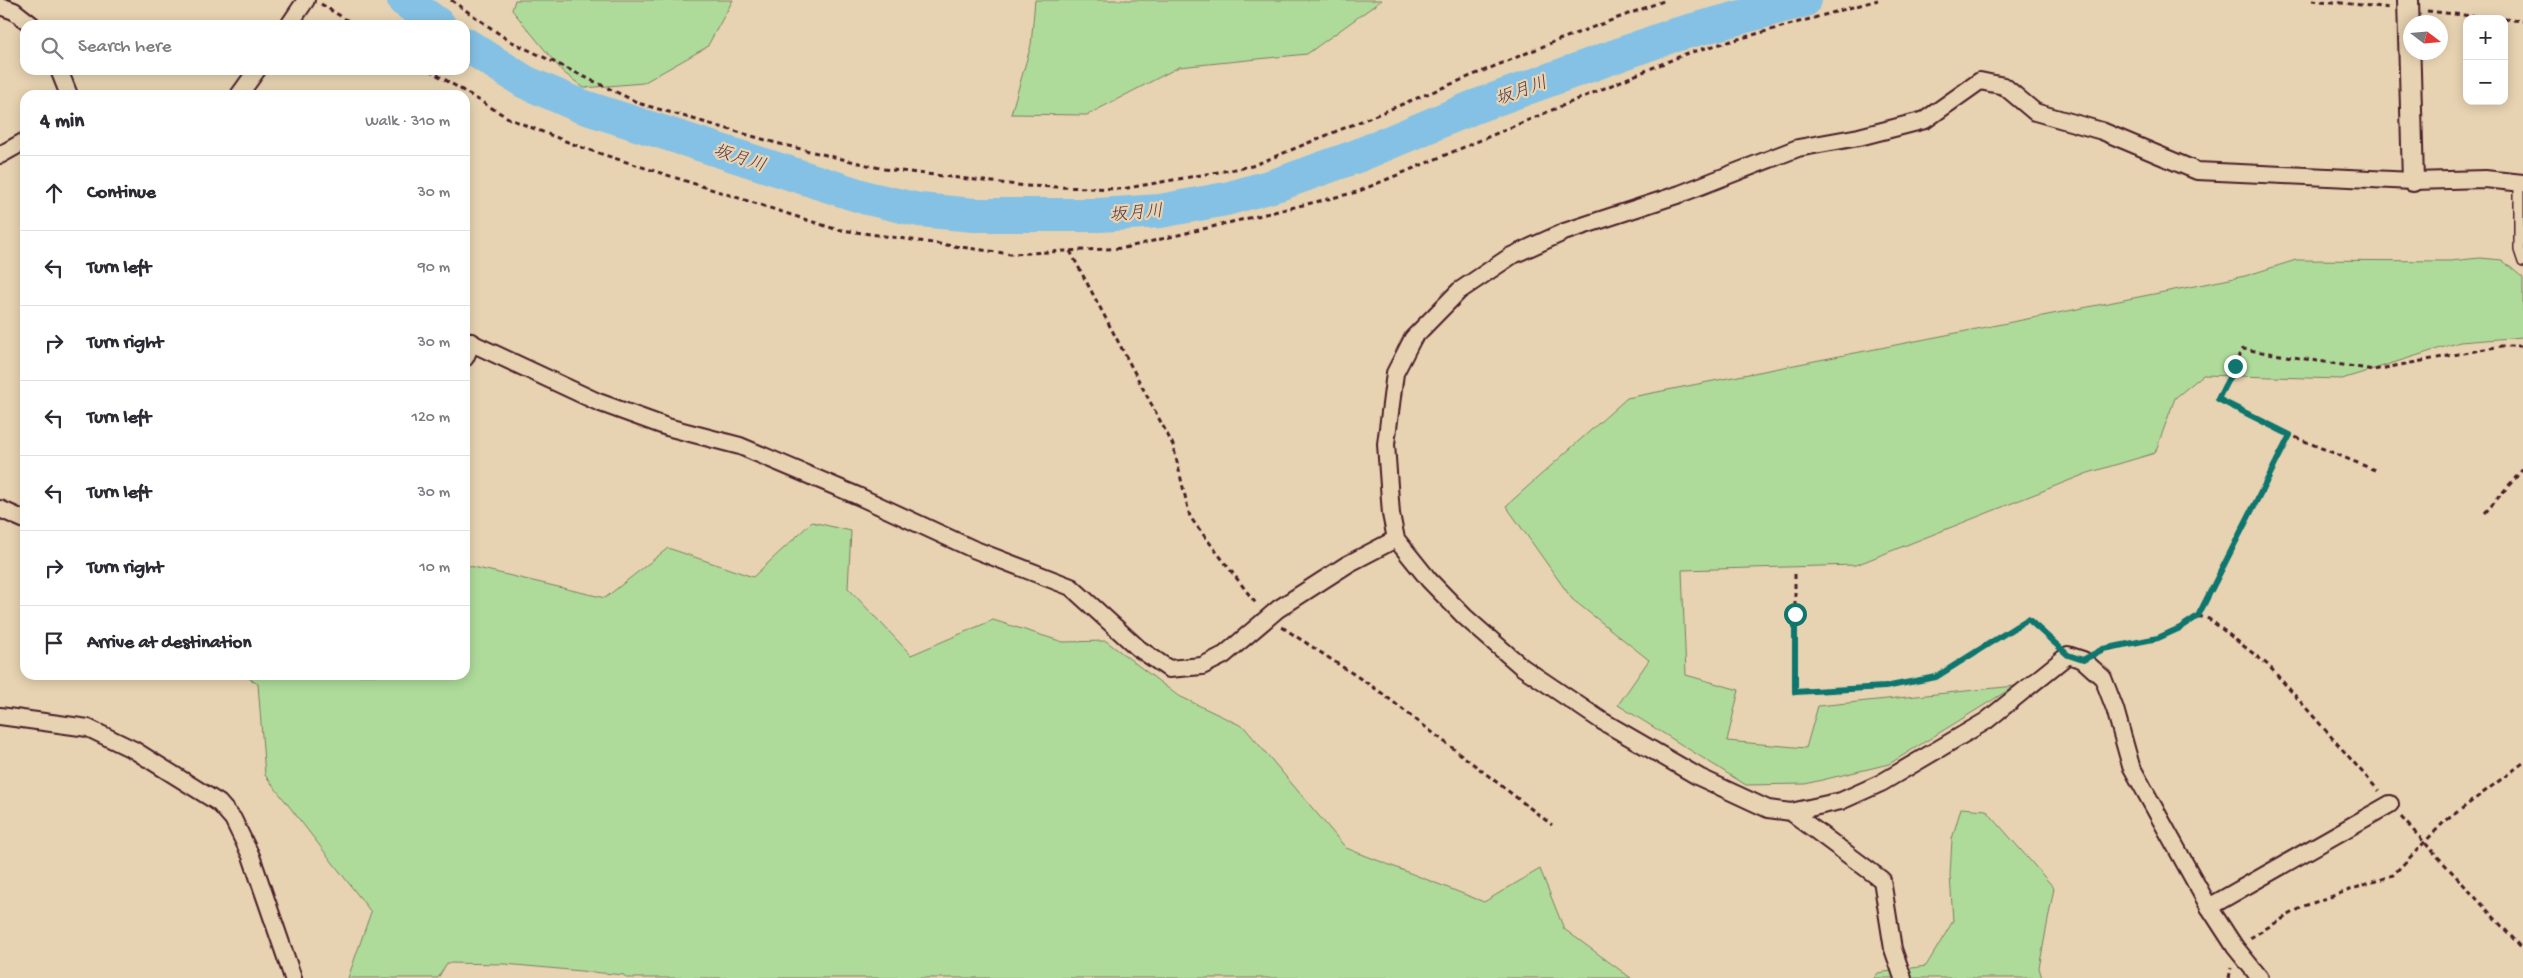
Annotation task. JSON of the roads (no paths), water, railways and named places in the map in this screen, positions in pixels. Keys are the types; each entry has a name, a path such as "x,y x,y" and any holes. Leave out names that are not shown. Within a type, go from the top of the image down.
{"street":[{"path":"292,20 306,0"},
{"path":"2408,5 2414,181"},
{"path":"0,6 14,11 26,20"},
{"path":"61,75 67,90"},
{"path":"243,90 253,75"},
{"path":"2260,978 2235,947 2209,907 2131,766 2115,710 2103,678 2083,660 2068,655 1986,722 1881,783 1841,801 1791,812 1768,809 1699,776 1602,720 1522,667 1459,611 1429,580 1396,539 1391,514 1386,444 1394,373 1413,338 1459,291 1510,256 1564,232 1680,194 1798,148 1859,137 1925,120 1980,81 2004,86 2035,112 2102,131 2197,171 2414,181 2485,179 2521,183"},
{"path":"0,155 20,144"},
{"path":"470,341 598,402 667,427 740,446 858,496 973,549 1071,587 1138,648 1169,669 1202,666 1224,655 1268,618 1348,564 1396,539"},
{"path":"0,509 20,518"},
{"path":"0,716 88,728 134,750 219,803 233,819 252,856 293,978"},
{"path":"2209,907 2390,804"},
{"path":"1791,812 1882,880 1893,949 1903,978"}],"lane":[{"path":"2521,183 2519,250 2523,262"}],"waterway":[{"name":"坂月川","path":"404,0 432,20"},
{"name":"坂月川","path":"470,47 525,82 578,105 867,198 919,210 974,215 1099,215 1160,211 1226,199 1279,184 1357,156 1474,107 1671,36 1805,0"}]}
